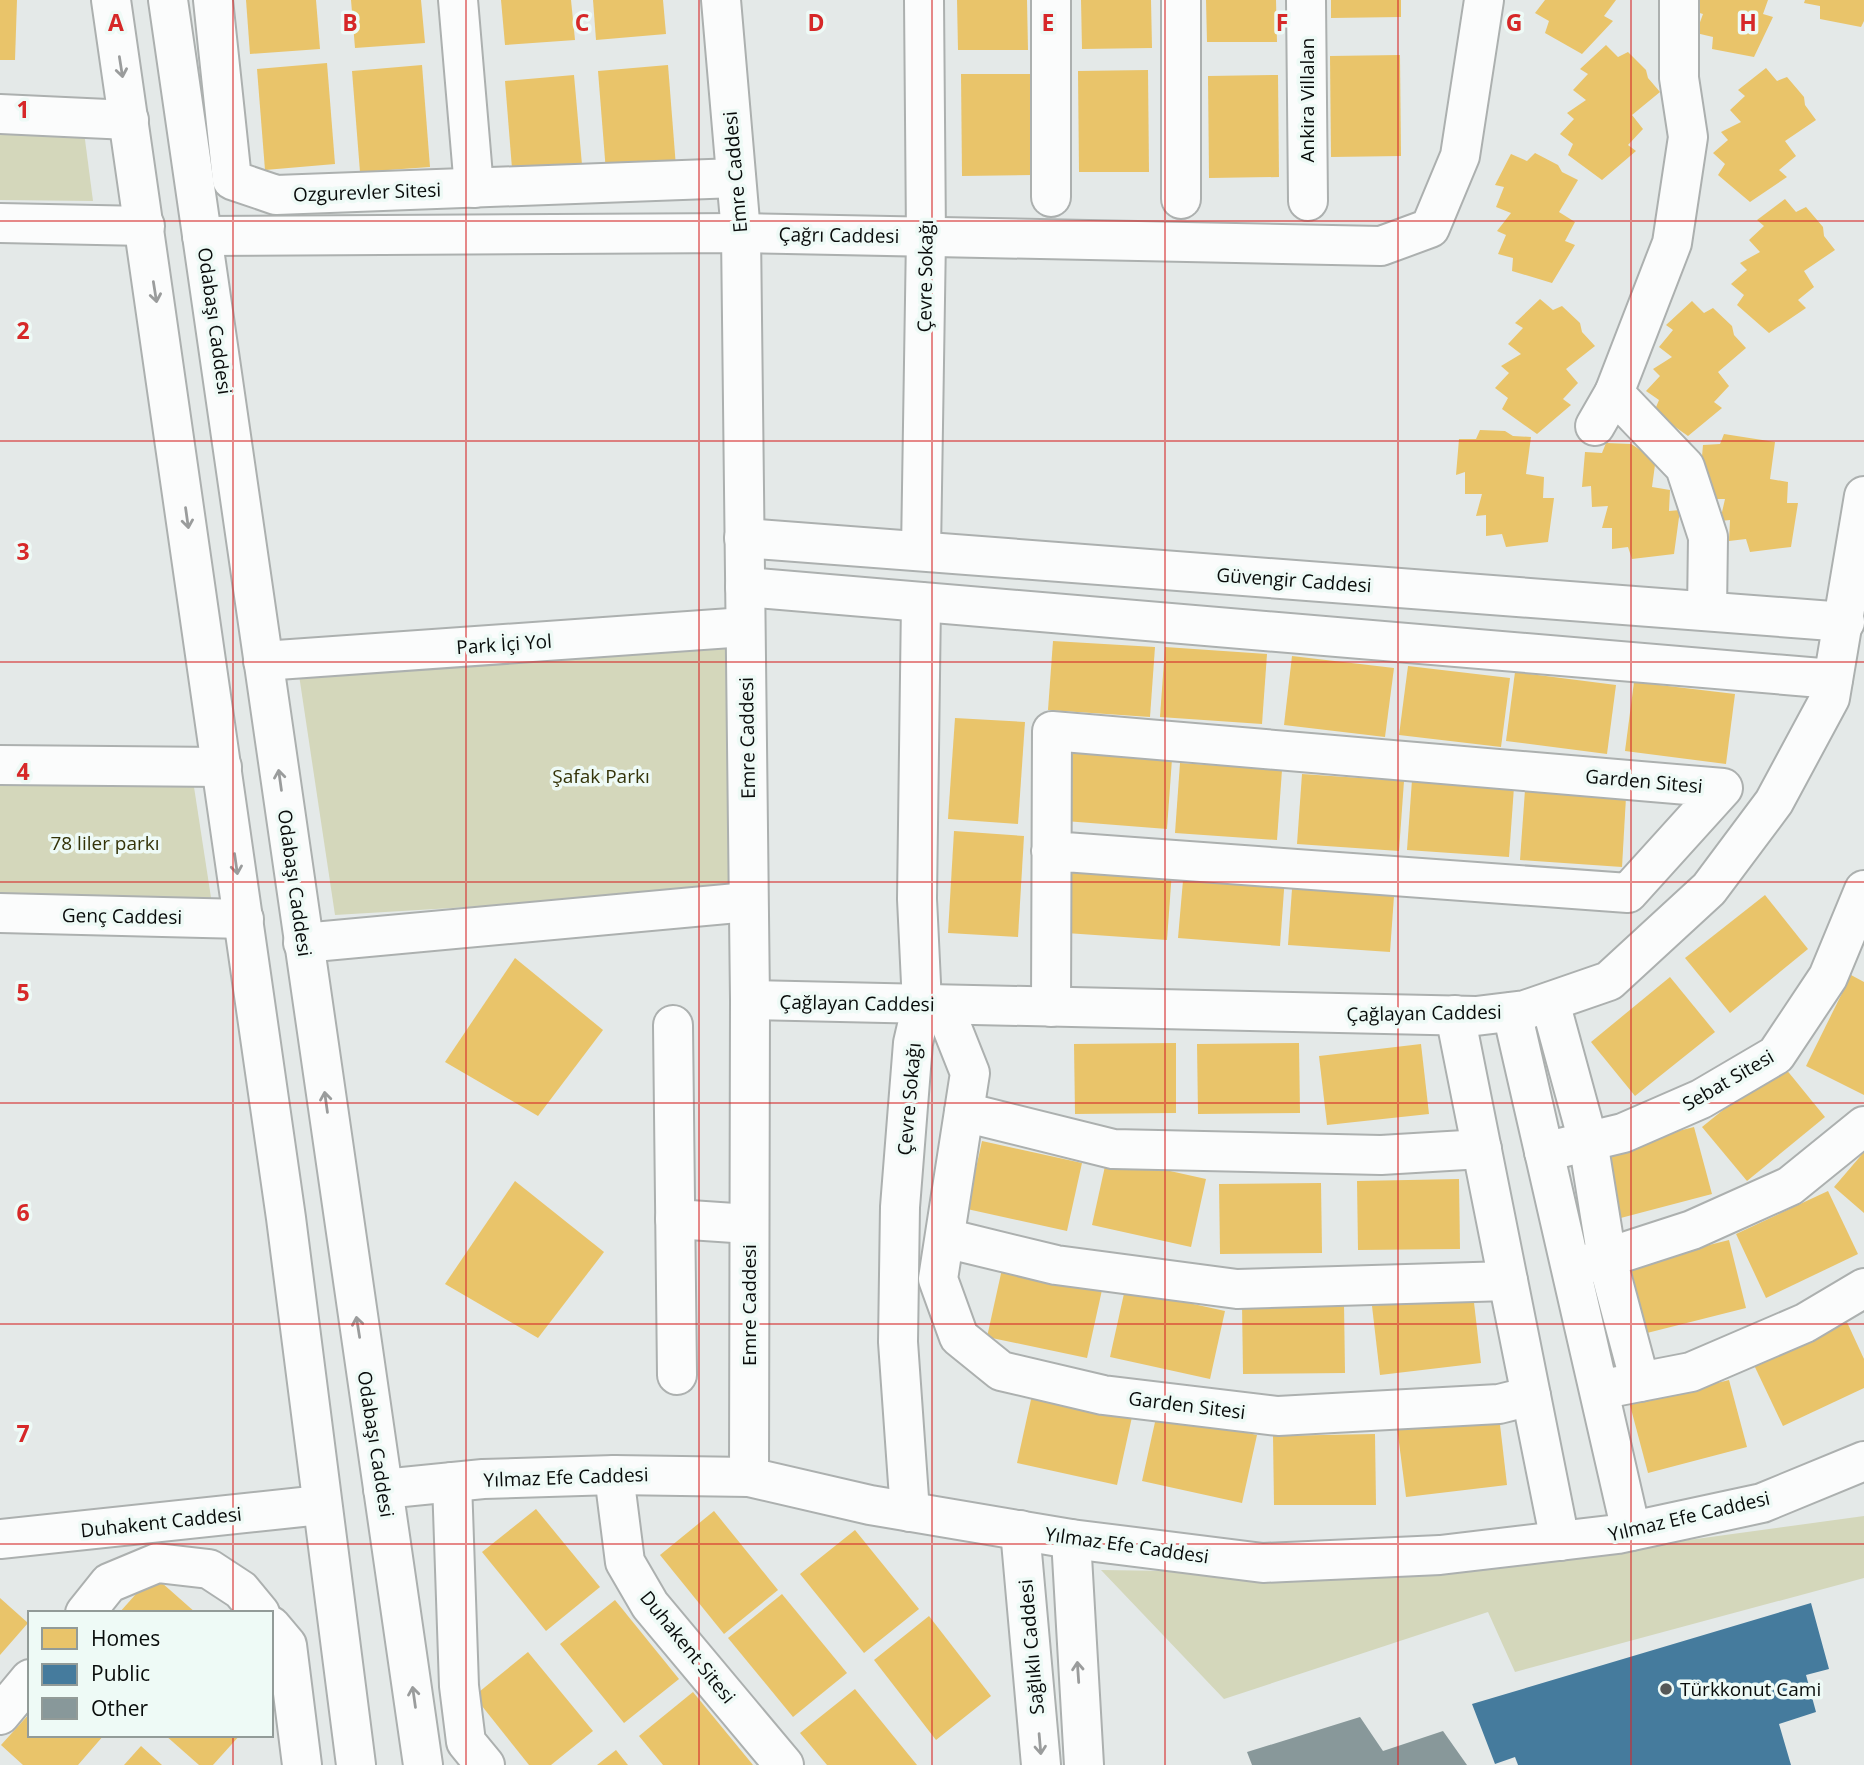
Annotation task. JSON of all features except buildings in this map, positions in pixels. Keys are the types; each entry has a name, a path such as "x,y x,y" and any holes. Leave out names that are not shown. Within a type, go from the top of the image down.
{"street":[{"path":"111,0 286,1218 356,1765"},
{"name":"Odabaşı Caddesi","path":"168,0 423,1765"},
{"name":"Ozgurevler Sitesi","path":"213,0 232,180 276,195 736,178"},
{"path":"458,0 474,188"},
{"name":"Emre Caddesi","path":"721,0 741,233 750,1000 749,1478"},
{"name":"Çevre Sokağı","path":"920,551 926,237 924,0"},
{"path":"1051,0 1051,197"},
{"path":"1181,0 1181,199"},
{"name":"Ankira Villalan","path":"1306,0 1308,201"},
{"name":"Çağrı Caddesi","path":"202,236 741,233 1381,246 1430,228 1460,156 1484,0"},
{"path":"1595,426 1614,393 1672,243 1688,137 1679,78 1679,0"},
{"path":"0,114 129,120"},
{"path":"0,223 145,226"},
{"path":"1614,393 1685,467 1709,537 1707,611"},
{"name":"Çağlayan Caddesi","path":"750,1000 1455,1015 1512,1012 1609,981 1709,889 1774,802 1830,698 1845,622 1864,496"},
{"name":"Güvengir Caddesi","path":"744,538 1845,622"},
{"path":"745,587 1833,679"},
{"name":"Çevre Sokağı","path":"910,1512 898,1342 900,1207 913,1043 932,1004 917,899 921,602"},
{"name":"Park İçi Yol","path":"263,661 745,628"},
{"name":"Garden Sitesi","path":"1051,852 1628,893 1723,788 1052,731 1051,852 1051,1007"},
{"path":"0,765 222,767"},
{"name":"Sebat Sitesi","path":"1545,1152 1623,1133 1701,1099 1776,1055 1828,977 1864,890"},
{"path":"303,943 748,902"},
{"name":"Genç Caddesi","path":"0,913 243,919"},
{"path":"1550,1002 1588,1141 1607,1259 1640,1382"},
{"name":"Garden Sitesi","path":"932,1004 970,1073 938,1279 959,1337 1001,1371 1103,1395 1278,1416 1499,1404 1531,1396"},
{"path":"1512,1012 1631,1531"},
{"path":"1455,1015 1560,1541"},
{"path":"673,1025 677,1375"},
{"path":"964,1112 1113,1149 1381,1155 1482,1149"},
{"path":"1571,1269 1692,1230 1790,1186 1864,1126"},
{"path":"675,1219 749,1224"},
{"path":"945,1238 1056,1265 1237,1289 1508,1281"},
{"path":"1599,1390 1691,1372 1805,1324 1864,1288"},
{"name":"Yılmaz Efe Caddesi","path":"383,1489 452,1482 614,1475 672,1474 749,1478 910,1512 1071,1539 1263,1563 1440,1555 1631,1531 1762,1503 1864,1461"},
{"name":"Duhakent Sitesi","path":"614,1475 625,1562 650,1605 784,1765"},
{"path":"452,1482 463,1720 466,1742 485,1765"},
{"name":"Duhakent Caddesi","path":"0,1539 321,1505"},
{"name":"Sağlıklı Caddesi","path":"1020,1530 1041,1765"},
{"path":"1071,1539 1084,1765"},
{"path":"87,1611 109,1583 157,1563 209,1569 241,1590 258,1611"},
{"path":"273,1628 287,1645 294,1758"},
{"path":"0,1715 28,1681"}],"green space":[{"path":"0,129 84,132 93,201 0,200"},
{"name":"Şafak Parkı","path":"732,644 733,891 335,915 299,675"},
{"name":"78 liler parkı","path":"0,784 194,787 212,904 0,897"},
{"path":"1864,1516 1864,1578 1515,1672 1488,1612 1224,1699 1101,1570 1433,1575"}],"place":[{"name":"Türkkonut Cami","path":"1666,1689"}]}
